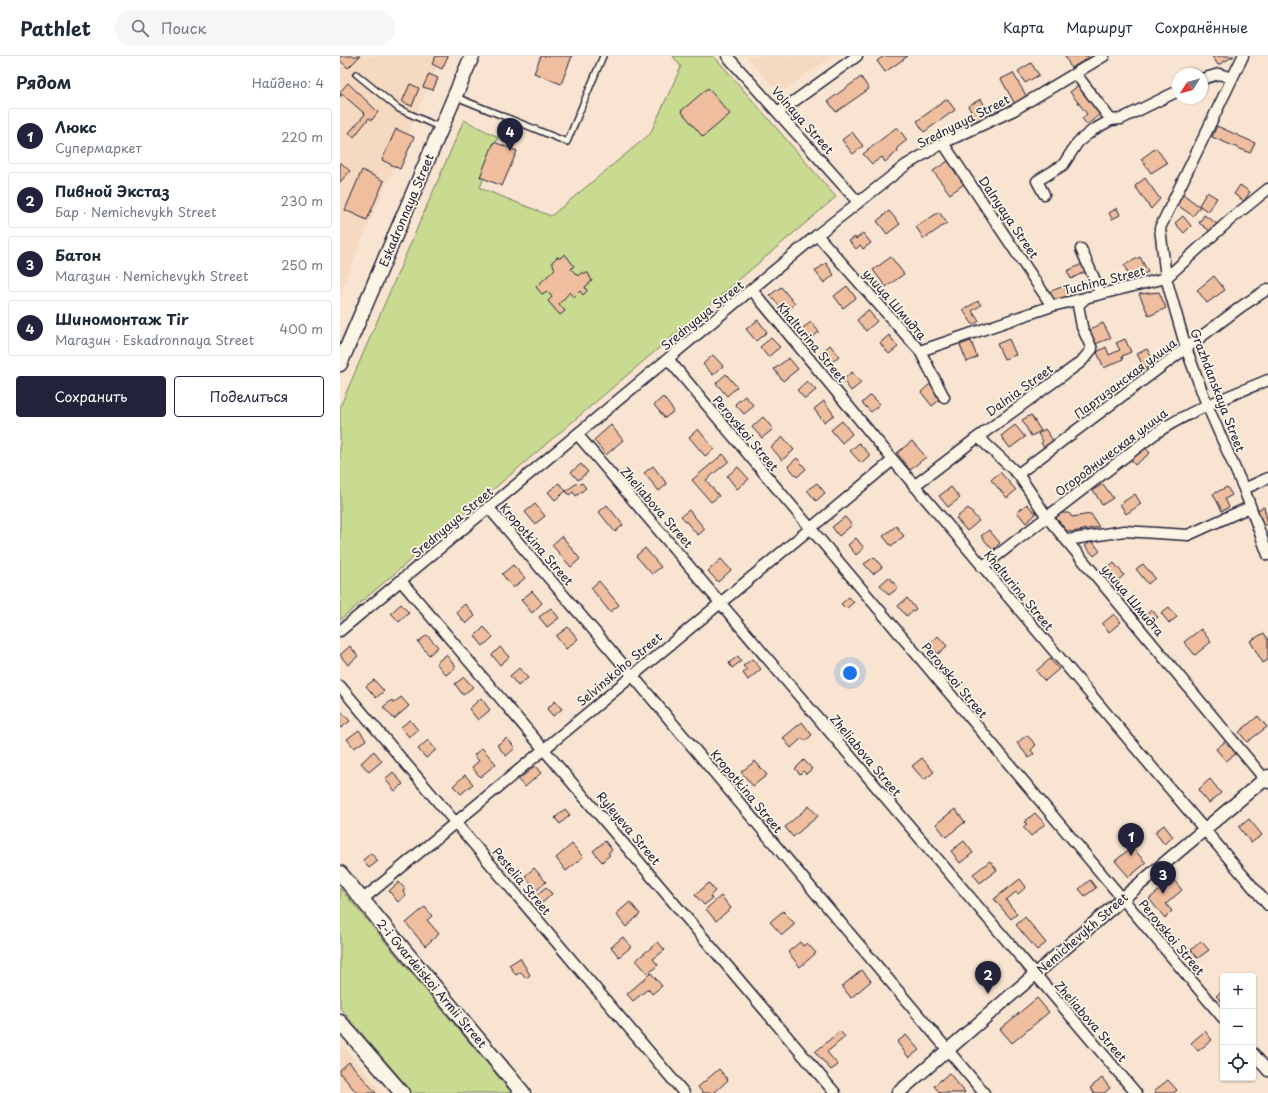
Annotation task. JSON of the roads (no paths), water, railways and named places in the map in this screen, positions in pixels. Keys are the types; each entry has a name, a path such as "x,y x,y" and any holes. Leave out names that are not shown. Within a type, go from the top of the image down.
{"main road":[{"name":"Eskadronnaya Street","path":"341,361 472,56"},
{"name":"2-i Gvardeiskoi Armii Street","path":"340,873 523,1093"},
{"path":"340,1022 402,1093"}],"street":[{"name":"Volnaya Street","path":"727,56 779,112 858,202"},
{"path":"779,112 857,56"},
{"name":"Srednyaya Street","path":"340,631 817,235 906,165 943,143 1014,110 1104,56"},
{"name":"Grazhdanskaya Street","path":"1243,56 1160,228 1166,278 1186,348 1207,405 1244,489 1268,555"},
{"path":"1076,74 1111,120"},
{"path":"1208,77 1219,74 1232,78"},
{"path":"1044,194 1037,182 1063,165 1078,142 1093,130 1111,120 1121,119 1172,94"},
{"name":"Dalnyaya Street","path":"943,143 1052,306"},
{"path":"844,186 858,193 869,194"},
{"path":"844,186 848,201 844,214"},
{"name":"Tuchina Street","path":"920,351 1052,306 1166,278 1231,219 1268,189"},
{"name":"улица Шмидта","path":"817,235 920,351 944,397"},
{"path":"1081,249 1101,294"},
{"name":"Партизанская улица","path":"1018,474 1242,306 1268,289"},
{"name":"Khalturina Street","path":"752,290 914,486 1268,905"},
{"name":"Dalnia Street","path":"914,486 1081,362 1092,349 1082,327 1078,306 1087,297"},
{"name":"Perovskoi Street","path":"668,359 1220,1014"},
{"name":"Огородническая улица","path":"982,567 1156,434 1178,419 1207,405 1268,380"},
{"name":"Zheliabova Street","path":"577,434 1136,1093"},
{"name":"улица Шмидта","path":"978,437 1018,474 1047,517 1267,779"},
{"name":"Selvinskoho Street","path":"362,900 893,460"},
{"path":"1244,489 1268,478"},
{"path":"1067,540 1124,531 1188,535 1250,506"},
{"name":"Kropotkina Street","path":"488,507 632,675 984,1093"},
{"name":"Ryleyeva Street","path":"401,581 835,1093"},
{"name":"Pestelia Street","path":"340,686 684,1093"},
{"name":"Nemichevykh Street","path":"898,1093 1122,899 1267,779"},
{"path":"1256,1057 1268,1071"}],"lane":[{"path":"455,96 567,142 604,56"},
{"path":"356,74 399,109 441,128"}],"place":[{"name":"Шиномонтаж Tir","path":"510,151"},
{"name":"Люкс","path":"1131,856"},
{"name":"Батон","path":"1163,894"},
{"name":"Пивной Экстаз","path":"988,994"}]}
